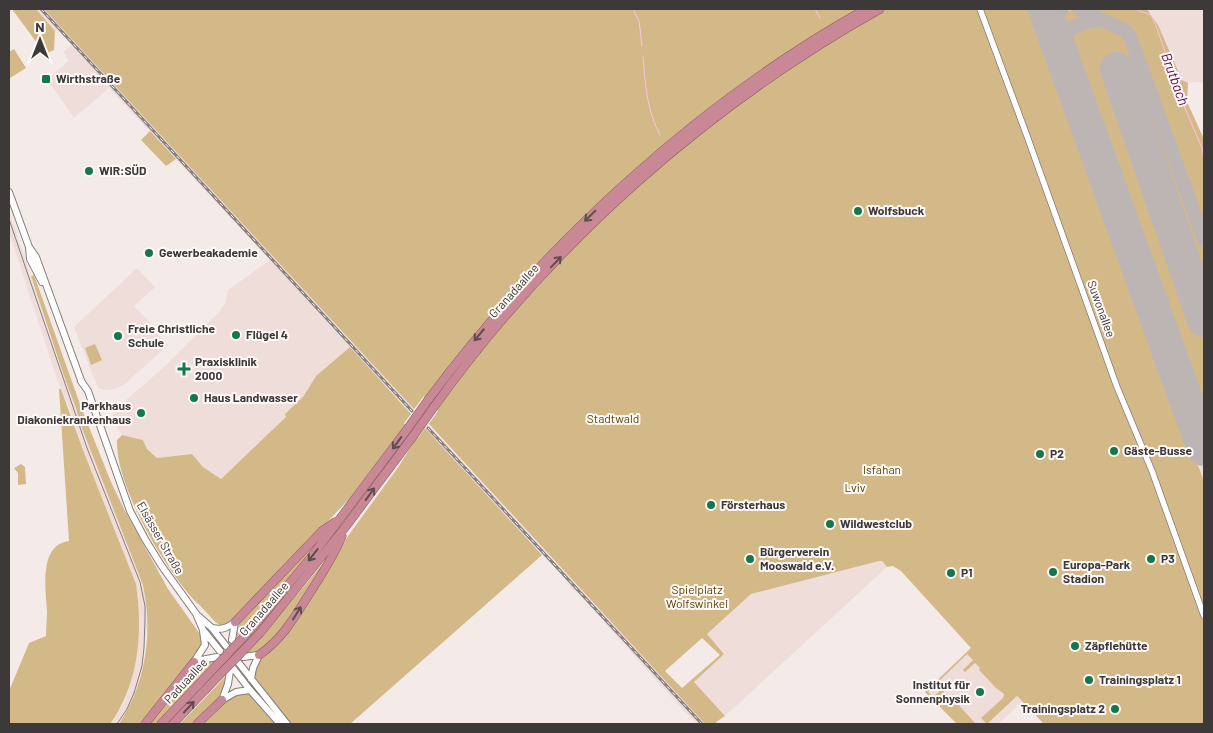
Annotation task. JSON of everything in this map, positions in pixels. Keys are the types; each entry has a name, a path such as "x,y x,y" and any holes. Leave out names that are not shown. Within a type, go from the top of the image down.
{"highway":[{"name":"Granadaallee","path":"231,660 254,626 342,516 428,400 504,305 558,248 599,208 663,151 722,103 788,57 866,9"},
{"name":"Granadaallee","path":"231,660 260,633 347,525 480,347 526,293 599,219 661,161 756,86 801,56 880,9"},
{"path":"236,622 322,531 342,516"},
{"path":"259,655 278,639 289,626 336,551 347,525"},
{"name":"Paduaallee","path":"161,724 231,660"},
{"path":"145,724 194,662"},
{"name":"Paduaallee","path":"173,724 202,687"},
{"path":"197,724 222,700"}],"main road":[{"name":"Elsässer Straße","path":"9,192 29,247 36,257 88,403 95,411"},
{"name":"Elsässer Straße","path":"81,381 88,391 130,511 161,565 197,615 212,628 250,690 280,724"},
{"path":"88,391 95,396"},
{"path":"102,431 103,419"},
{"name":"Elsässer Straße","path":"197,615 203,630 251,679 287,724"},
{"path":"212,628 222,629 236,622"},
{"path":"232,640 236,622"},
{"path":"194,662 205,645 203,630"},
{"path":"194,662 231,660 259,655"},
{"path":"251,679 253,668 259,655"},
{"path":"222,700 228,684 231,660"},
{"path":"222,700 236,692 250,690"}],"street":[{"name":"Suwonallee","path":"980,9 1117,387 1152,471 1204,616"}],"shaded area":[{"path":"36,9 44,9 705,724 698,724 685,712 578,593 571,588 569,583 350,347 316,376 303,397 287,417 221,479 203,467 192,454 157,458 147,449 143,440 122,435 111,418 117,408 163,368 220,311 226,302 228,290 270,260 109,88 74,118 47,79 69,61 63,52 72,45 57,30 55,31"},
{"path":"995,9 1124,9 1204,174 1204,591"},
{"path":"1148,9 1204,9 1204,84 1199,82 1188,83 1182,80 1158,25"},
{"path":"9,211 80,423 141,578 146,599 147,626 141,679 128,711 119,724 110,724 122,706 129,690 136,584 57,379 9,232"},
{"name":"Freie Christliche Schule","path":"137,268 155,287 134,306 151,323 149,326 168,345 125,384 115,389 105,390 98,388 74,327"},
{"path":"882,561 887,567 725,716 694,682 724,654 707,634 751,594"},
{"path":"971,648 1022,702 998,724 957,724 925,692"}],"green space":[{"path":"12,9 36,9 55,31 54,50 45,54"},
{"path":"44,9 1033,9 1204,482 1204,724 1044,724 1017,696 987,724 981,718 1003,698 1004,694 979,670 980,668 975,663 965,672 963,670 973,660 967,654 928,692 933,697 945,686 948,688 935,700 941,706 953,694 955,697 953,699 976,724 957,724 925,692 971,648 901,571 893,566 887,567 882,561 879,561 751,594 707,634 724,654 694,682 725,716 716,722 718,724 705,724 429,424 438,411 424,396 414,409","holes":["702,638 720,655 682,688 665,671"]},
{"path":"1086,9 1147,9 1158,25 1182,80 1188,83 1187,102 1204,139 1204,232 1132,33 1127,28"},
{"path":"1071,10 1076,10 1086,15 1087,18 1063,26 1062,22 1065,14"},
{"path":"1096,21 1102,22 1126,35 1204,250 1204,416 1068,41 1073,29"},
{"path":"14,49 26,68 10,78 9,52"},
{"path":"150,131 176,159 166,166 141,140"},
{"path":"34,275 81,407 111,482 168,589 202,637 202,648 142,724 119,724 136,692 145,657 147,621 143,585 80,423 31,276"},
{"path":"95,344 102,360 91,365 85,348"},
{"path":"350,347 411,414 404,423 405,425 350,498 234,620 224,626 220,625 195,601 169,568 156,547 124,480 117,440 122,435 143,440 147,449 157,458 192,454 203,467 221,479 286,417 285,414 303,397 316,376"},
{"path":"59,389 61,389 136,584 139,620 137,657 127,692 110,724 9,724 9,691 29,643 46,636 45,581 48,559 52,551 59,544 69,541"},
{"path":"425,428 542,555 350,724 291,724 255,677 255,672 261,658 278,644 294,624 348,536"},
{"path":"410,431 412,432 333,540 302,576 331,538"},
{"path":"21,464 25,467 26,484 18,485 18,473 14,468"},
{"path":"328,531 252,623 236,638 240,621"},
{"path":"331,553 281,633 257,652 246,654 306,584"},
{"path":"216,660 157,724 148,724 199,663"},
{"path":"227,675 219,697 210,708 193,724 180,724"},
{"path":"237,693 249,694 275,724 200,724"}],"waterway":[{"path":"633,9 639,21 642,46"},
{"path":"815,9 820,18"},
{"name":"Brutbach","path":"1134,9 1151,15 1184,106 1202,148 1204,159"},
{"path":"643,56 649,107 660,135"}],"taxiway":[{"path":"1051,25 1056,13 1062,9"},
{"path":"1079,9 1124,30 1131,39 1204,240"},
{"path":"1060,51 1061,40 1066,32 1079,25 1096,20 1104,20"}],"runway":[{"path":"1045,9 1204,449"},
{"path":"1117,69 1204,320"}],"tram line":[{"path":"9,219 87,448 140,582 145,606 142,666 134,693 127,709 117,724"}],"railway":[{"path":"41,9 412,411"},
{"path":"428,428 702,724"}],"place":[{"name":"Wirthstraße","path":"46,79"},
{"name":"WIR:SÜD","path":"89,171"},
{"name":"Wolfsbuck","path":"858,211"},
{"name":"Gewerbeakademie","path":"149,253"},
{"name":"Flügel 4","path":"236,335"},
{"name":"Freie Christliche Schule","path":"118,336"},
{"name":"Praxisklinik 2000","path":"184,369"},
{"name":"Haus Landwasser","path":"194,398"},
{"name":"Parkhaus Diakoniekrankenhaus","path":"141,413"},
{"name":"Gäste-Busse","path":"1114,451"},
{"name":"P2","path":"1040,454"},
{"name":"Försterhaus","path":"711,505"},
{"name":"Wildwestclub","path":"830,524"},
{"name":"Bürgerverein Mooswald e.V.","path":"750,559"},
{"name":"P3","path":"1151,559"},
{"name":"Europa-Park Stadion","path":"1053,572"},
{"name":"P1","path":"951,573"},
{"name":"Zäpflehütte","path":"1075,646"},
{"name":"Trainingsplatz 1","path":"1089,680"},
{"name":"Institut für Sonnenphysik","path":"980,692"},
{"name":"Trainingsplatz 2","path":"1115,709"}],"park label":[{"name":"Stadtwald","path":"613,419"},
{"name":"Isfahan","path":"882,470"},
{"name":"Lviv","path":"855,488"},
{"name":"Spielplatz Wolfswinkel","path":"697,597"}]}
